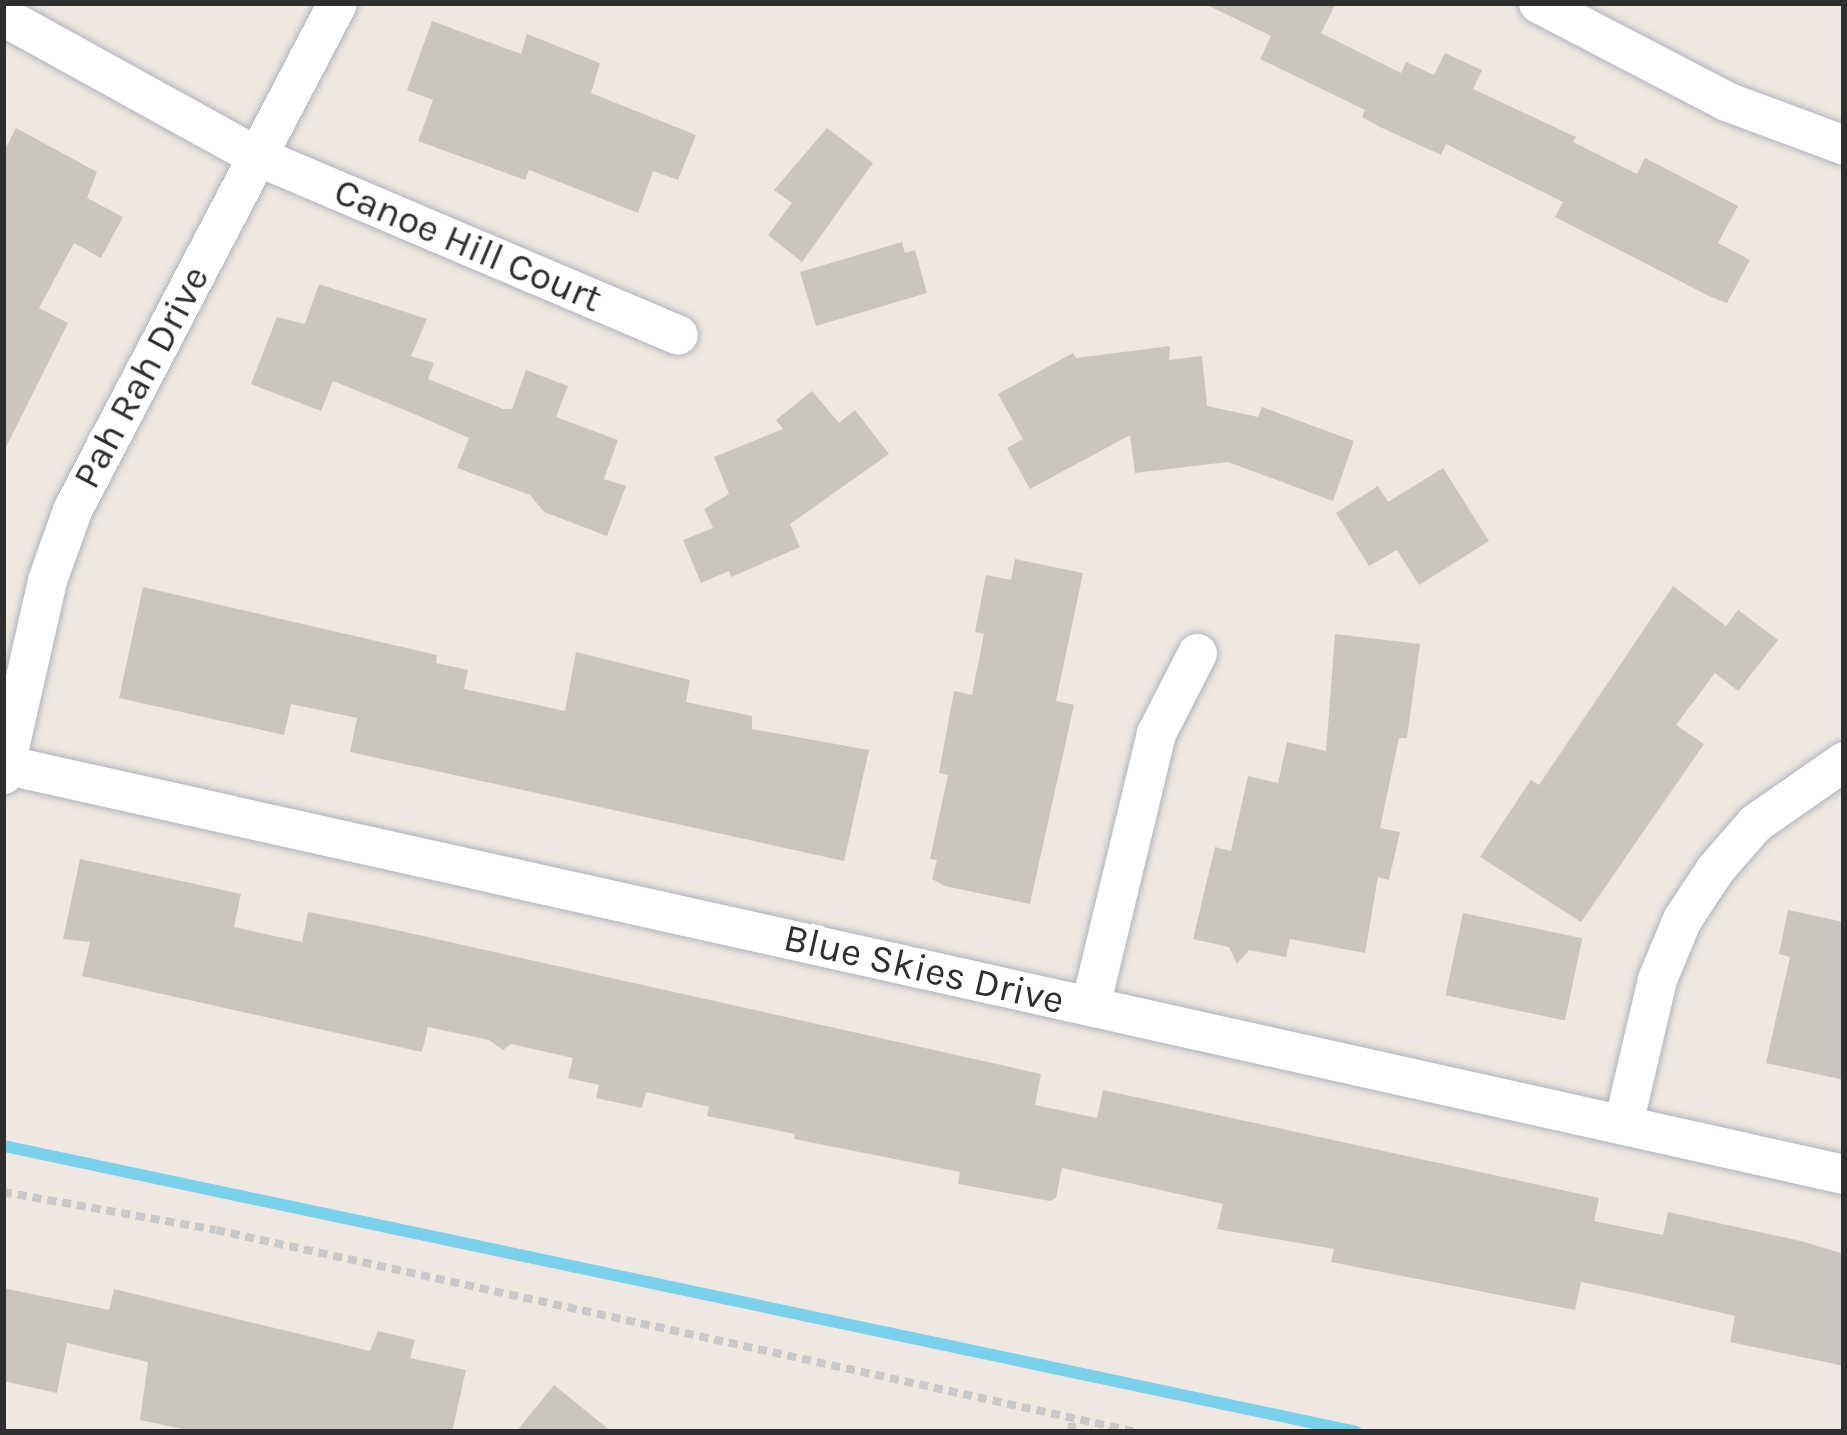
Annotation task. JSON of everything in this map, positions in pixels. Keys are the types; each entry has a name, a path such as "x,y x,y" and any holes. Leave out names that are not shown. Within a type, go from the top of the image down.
{"street":[{"name":"Pah Rah Drive","path":"4,767 47,580 72,510 337,3"},
{"path":"1538,3 1726,101 1844,145"},
{"name":"Canoe Hill Court","path":"3,16 257,156 678,335"},
{"path":"1090,1006 1156,733 1197,653"},
{"path":"1623,1124 1657,979 1682,919 1714,869 1755,823 1799,787 1844,760"},
{"name":"Blue Skies Drive","path":"4,767 1844,1174"}],"path":[{"path":"3,1192 216,1230 1136,1432"},
{"path":"1071,1432 1073,1419"}],"building":[{"path":"1203,3 1336,3 1321,33 1401,73 1406,62 1434,75 1445,53 1482,70 1473,89 1576,137 1573,142 1637,174 1645,158 1738,206 1718,243 1750,260 1727,303 1711,297 1555,217 1563,202 1446,144 1441,155 1380,127 1362,117 1365,110 1260,59 1271,36"},
{"path":"432,21 521,54 527,34 600,63 591,93 696,135 678,180 653,171 638,213 529,170 525,180 418,141 433,100 407,90"},
{"path":"16,128 97,172 87,198 123,217 101,258 74,243 39,308 68,323 3,453 3,153"},
{"path":"827,128 873,163 802,262 768,235 792,203 774,190"},
{"path":"902,242 905,253 915,250 927,293 816,326 800,272"},
{"path":"319,284 427,319 411,356 434,363 428,379 503,409 512,409 526,370 568,386 556,417 618,440 604,479 626,486 607,536 544,512 530,495 457,468 469,438 412,413 333,381 321,411 251,384 277,317 305,324"},
{"path":"1170,346 1169,360 1202,356 1207,406 1258,417 1262,407 1354,441 1333,501 1228,462 1135,473 1130,435 1030,489 1007,448 1023,439 998,394 1073,353 1076,358"},
{"path":"812,391 839,423 855,410 889,454 790,524 800,547 731,577 729,571 701,583 683,540 713,528 704,509 729,494 714,457 783,429 776,420"},
{"path":"1443,468 1489,541 1419,585 1397,550 1369,566 1336,513 1378,486 1388,502"},
{"path":"1015,559 1083,573 1056,701 1074,705 1030,904 945,886 932,879 937,860 930,859 948,775 939,773 954,691 972,695 984,634 975,632 986,575 1011,580"},
{"path":"1673,586 1726,626 1738,610 1778,640 1738,691 1715,673 1676,725 1704,744 1581,922 1480,857 1531,780 1539,785"},
{"path":"143,587 437,655 436,663 468,670 464,689 565,711 576,652 690,680 686,702 752,716 752,729 869,750 844,861 350,752 357,718 291,704 284,735 119,698"},
{"path":"1335,634 1420,644 1407,738 1399,738 1380,828 1400,832 1389,880 1378,877 1365,953 1290,939 1286,957 1249,950 1237,964 1229,947 1193,939 1215,847 1231,851 1248,776 1278,783 1287,742 1326,751"},
{"path":"80,859 241,894 234,927 302,942 308,912 1041,1074 1035,1105 1097,1118 1103,1090 1599,1198 1594,1221 1663,1235 1668,1212 1801,1241 1844,1254 1844,1366 1730,1342 1735,1316 1581,1282 1575,1310 1331,1262 1334,1249 1217,1229 1223,1204 1062,1168 1056,1198 1050,1201 958,1184 960,1172 794,1139 795,1134 707,1116 709,1107 646,1092 642,1108 596,1098 599,1085 568,1078 573,1058 511,1044 503,1050 489,1040 428,1027 422,1052 82,976 90,942 63,939"},
{"path":"1788,910 1844,922 1844,1080 1766,1063 1790,957 1779,954"},
{"path":"1463,913 1582,938 1565,1021 1446,995"},
{"path":"3,1288 109,1310 114,1289 370,1351 378,1331 415,1340 410,1358 466,1370 452,1432 197,1432 140,1420 148,1362 67,1343 57,1393 3,1381"},
{"path":"554,1385 612,1432 516,1432"}],"waterway":[{"path":"4,1146 1356,1432"}]}
